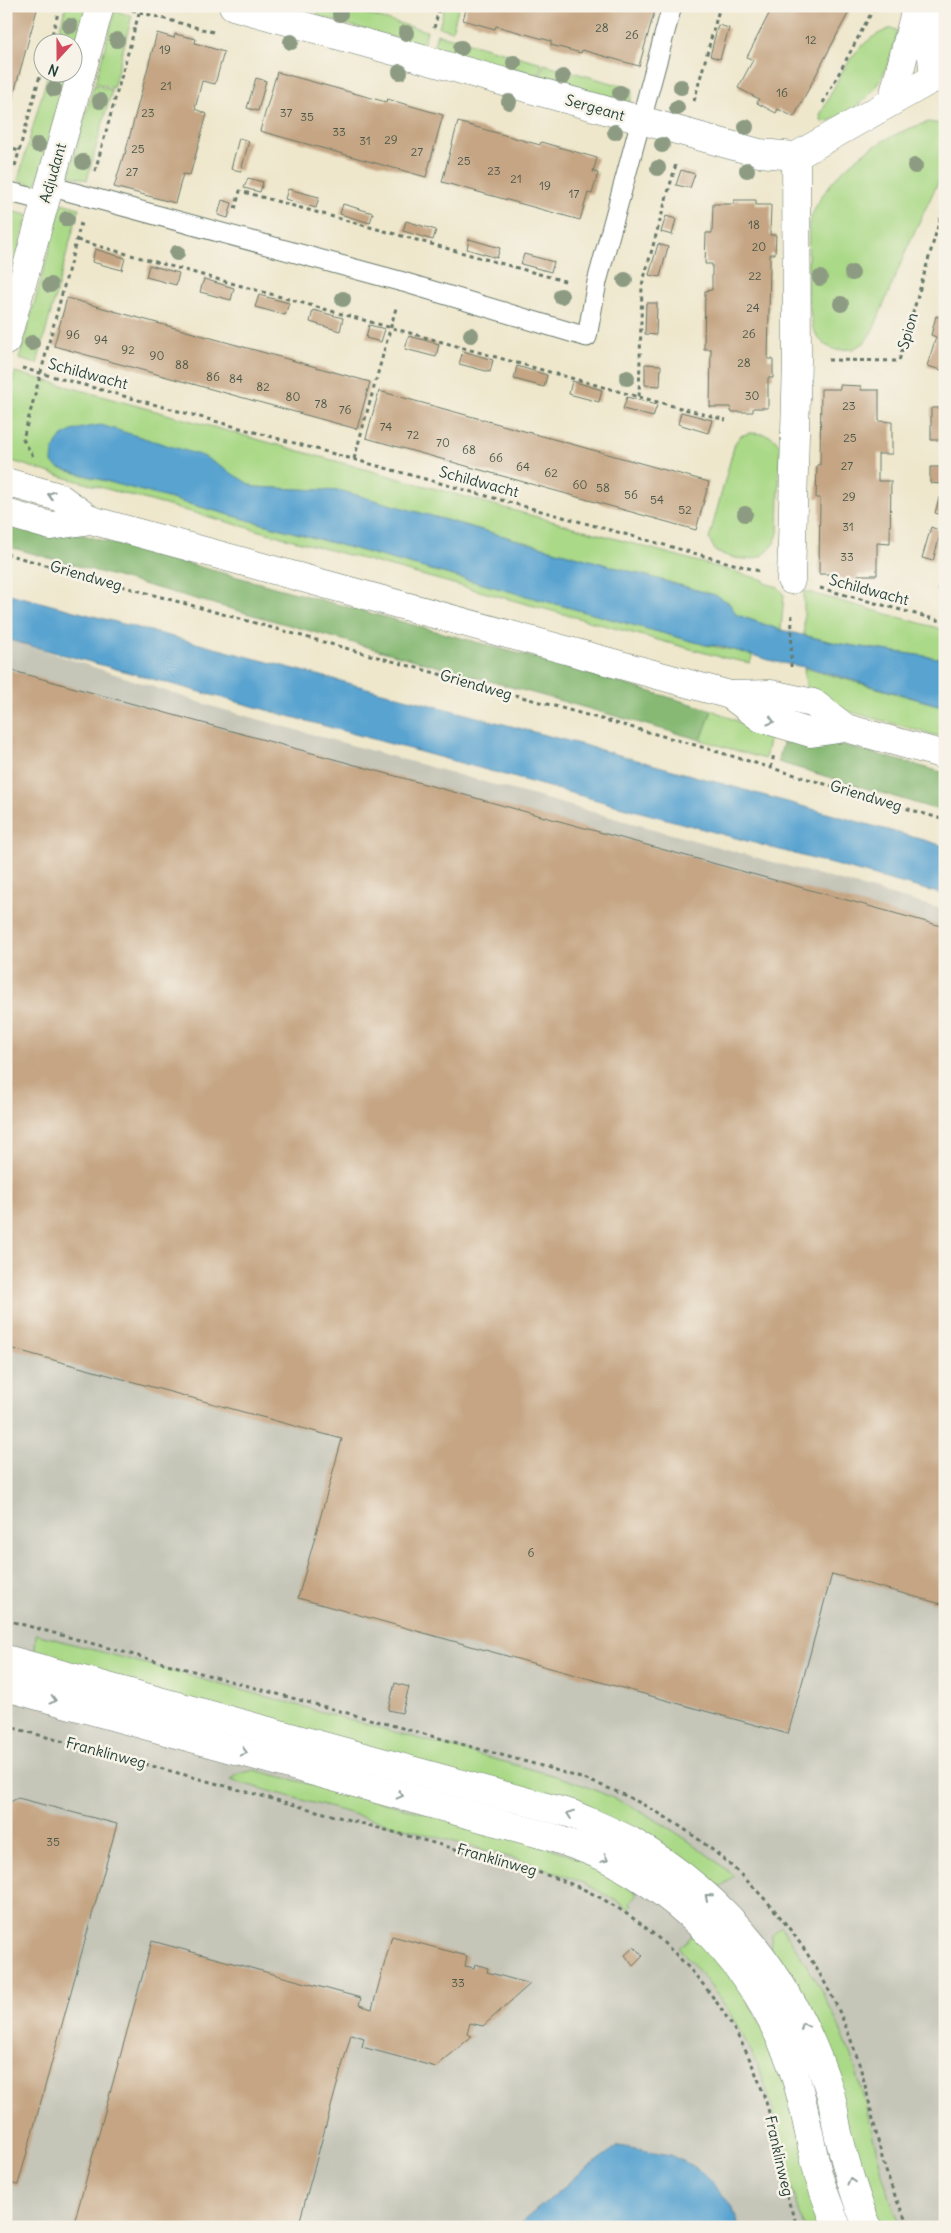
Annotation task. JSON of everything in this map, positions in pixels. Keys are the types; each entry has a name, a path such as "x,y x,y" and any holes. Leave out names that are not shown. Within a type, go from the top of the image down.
{"street":[{"name":"Adjudant","path":"10,353 47,194 100,6"},
{"name":"Sergeant","path":"232,6 759,153 796,156"},
{"path":"892,101 915,6"},
{"path":"790,580 797,360 796,156 892,101 939,79 931,48 942,6"},
{"path":"6,482 59,497 91,520 730,695 761,718 811,733 846,728 945,755"},
{"path":"6,514 51,526 91,520"},
{"path":"6,1660 572,1814 630,1840 677,1870 735,1921 767,1961 796,2008 830,2091 856,2198 868,2227"},
{"path":"6,1687 551,1837 603,1857 663,1894 698,1921 730,1957 754,1991 788,2055 806,2112 819,2176 837,2227"},
{"path":"206,1742 213,1716"}],"lane":[{"path":"7,191 88,196 403,282 587,336 595,289 672,6"}],"path":[{"path":"53,32 60,6"},
{"path":"40,491 44,475 22,439 141,6"},
{"path":"694,101 720,6"},
{"path":"821,108 875,6"},
{"path":"7,191 38,82"},
{"path":"6,148 19,151"},
{"path":"227,235 240,191 595,289"},
{"name":"Spion","path":"797,360 900,361 945,202"},
{"path":"354,459 403,282"},
{"name":"Schildwacht","path":"10,353 40,372 945,622"},
{"path":"640,397 726,420"},
{"path":"22,559 32,521"},
{"name":"Griendweg","path":"6,554 695,745 945,820"},
{"path":"791,669 792,616"},
{"name":"Franklinweg","path":"6,1726 525,1868 568,1883 606,1901 638,1922 670,1949 706,1988 736,2034 768,2109 782,2176 798,2227"}],"shaded area":[{"path":"6,638 214,707 945,910 945,2227 739,2227 732,2205 584,2170 516,2227 6,2227"}],"green space":[{"path":"66,6 86,6 79,32 59,32"},
{"path":"319,6 336,6 427,31 423,46 317,16"},
{"path":"445,6 459,6 452,31 439,27"},
{"path":"115,11 132,16 113,88 95,83"},
{"path":"892,28 898,31 886,68 874,89 866,98 844,114 822,122 820,115 840,76 856,52 878,34"},
{"path":"437,34 542,63 538,78 433,48"},
{"path":"544,64 633,89 630,103 540,78"},
{"path":"45,82 65,82 36,186 18,180"},
{"path":"94,85 112,90 87,180 69,175"},
{"path":"929,122 945,125 945,168 911,239 873,330 864,343 853,349 836,350 825,345 818,338 813,328 807,293 809,223 817,205 841,172 874,147 910,128"},
{"path":"62,203 79,208 37,364 19,359"},
{"path":"10,211 28,215 6,294 6,223"},
{"path":"15,372 764,580 764,583 778,587 784,595 781,630 737,615 728,602 715,595 342,491 254,487 230,473 58,468 706,645 753,654 750,663 720,657 63,477 6,459 6,405"},
{"path":"750,433 764,434 772,437 780,448 778,533 774,544 768,551 753,559 744,559 716,552 709,539 735,443 740,436"},
{"path":"6,523 44,534 83,535 553,663 712,710 701,740 6,546"},
{"path":"804,591 945,630 945,659 841,644 804,635"},
{"path":"804,668 945,707 945,738 844,710 806,687"},
{"path":"712,710 770,736 765,759 701,740"},
{"path":"784,740 812,746 840,744 945,773 945,812 778,762"},
{"path":"36,1634 563,1778 632,1807 674,1831 734,1876 723,1886 710,1884 684,1863 38,1655 35,1649"},
{"path":"254,1770 527,1839 608,1870 635,1891 636,1896 630,1902 632,1906 629,1908 584,1883 527,1862 230,1780 239,1774"},
{"path":"781,1926 805,1963 836,2020 859,2081 888,2191 902,2227 878,2227 770,1948 772,1935"},
{"path":"695,1933 740,1986 780,2060 829,2227 804,2227 793,2194 773,2111 761,2073 742,2035 720,1998 679,1948"}],"water":[{"path":"101,425 203,456 254,487 342,491 715,595 728,602 737,615 781,630 841,644 945,659 945,707 810,668 776,662 720,646 706,645 58,468 52,463 53,452 61,438 74,430"},
{"path":"6,593 587,746 945,846 945,895 6,639"},
{"path":"618,2146 671,2155 700,2170 732,2205 739,2227 516,2227 584,2170"}],"building":[{"path":"6,6 38,6 7,118 6,117"},
{"path":"467,6 656,6 639,66 582,50 581,53 551,45 551,41 496,26 495,29 463,20"},
{"path":"773,6 852,6 794,117 778,109 776,113 757,103 759,99 738,88 753,60 747,57"},
{"path":"718,25 729,28 720,59 710,56"},
{"path":"157,33 174,38 175,34 196,39 195,43 224,52 215,84 202,81 195,109 207,114 190,175 183,174 175,203 114,187 125,154"},
{"path":"277,72 386,102 387,99 443,115 426,177 260,131"},
{"path":"256,78 266,81 258,111 247,108"},
{"path":"458,122 540,145 541,142 597,158 593,172 598,173 592,194 588,193 580,220 442,182"},
{"path":"239,138 249,141 241,171 231,169"},
{"path":"681,170 695,174 690,188 676,185"},
{"path":"248,178 263,182 260,192 244,188"},
{"path":"288,189 319,197 316,208 285,199"},
{"path":"222,200 232,203 228,218 218,215"},
{"path":"734,200 756,200 756,205 771,205 770,235 776,235 775,254 770,254 768,359 773,359 773,378 768,378 768,408 753,408 753,412 731,412 731,407 710,407 711,349 704,349 705,291 712,290 712,264 705,264 706,233 712,233 713,204 734,204"},
{"path":"343,204 373,213 370,223 340,214"},
{"path":"666,216 676,219 672,235 661,232"},
{"path":"406,221 436,230 433,240 403,231"},
{"path":"469,239 500,248 497,258 467,249"},
{"path":"658,244 668,247 660,277 649,275"},
{"path":"95,249 125,258 122,270 92,262"},
{"path":"524,254 554,262 551,272 521,264"},
{"path":"149,265 179,273 176,285 146,277"},
{"path":"204,279 234,288 231,300 200,292"},
{"path":"259,295 289,303 285,315 255,307"},
{"path":"67,298 370,382 357,429 54,346"},
{"path":"646,303 657,303 656,335 645,334"},
{"path":"944,305 945,371 927,366 936,337 931,335 936,316 941,318"},
{"path":"313,310 343,318 340,331 310,322"},
{"path":"369,325 385,329 381,342 366,338"},
{"path":"409,336 439,344 436,357 405,349"},
{"path":"463,351 493,360 490,372 459,364"},
{"path":"645,364 661,365 660,386 645,385"},
{"path":"517,366 547,375 544,387 514,379"},
{"path":"572,381 602,390 599,402 569,394"},
{"path":"840,385 861,386 861,390 879,390 879,421 892,422 892,454 878,454 878,481 891,481 890,544 877,543 877,575 858,575 858,579 837,579 837,574 819,574 820,498 816,498 817,465 820,465 821,389 840,389"},
{"path":"379,391 709,482 696,530 366,438"},
{"path":"627,397 657,405 653,417 623,409"},
{"path":"931,408 942,408 941,440 931,440"},
{"path":"681,412 712,420 708,433 678,424"},
{"path":"930,467 941,467 941,484 930,483"},
{"path":"939,498 945,499 945,516 935,513"},
{"path":"931,527 941,531 933,561 922,558"},
{"path":"945,569 945,592 938,590"},
{"path":"6,669 945,927 945,1605 832,1574 788,1734 298,1598 342,1439 6,1347"},
{"path":"395,1683 409,1687 402,1713 388,1710"},
{"path":"18,1798 117,1824 18,2185 6,2182 6,1804"},
{"path":"392,1936 467,1956 465,1966 474,1968 475,1964 488,1968 487,1972 530,1984 483,2026 470,2023 467,2034 472,2036 436,2067 362,2047 364,2038 351,2034 298,2227 73,2227 152,1941 361,1998 359,2005 372,2009"},
{"path":"634,1947 643,1956 633,1966 625,1955"}]}
